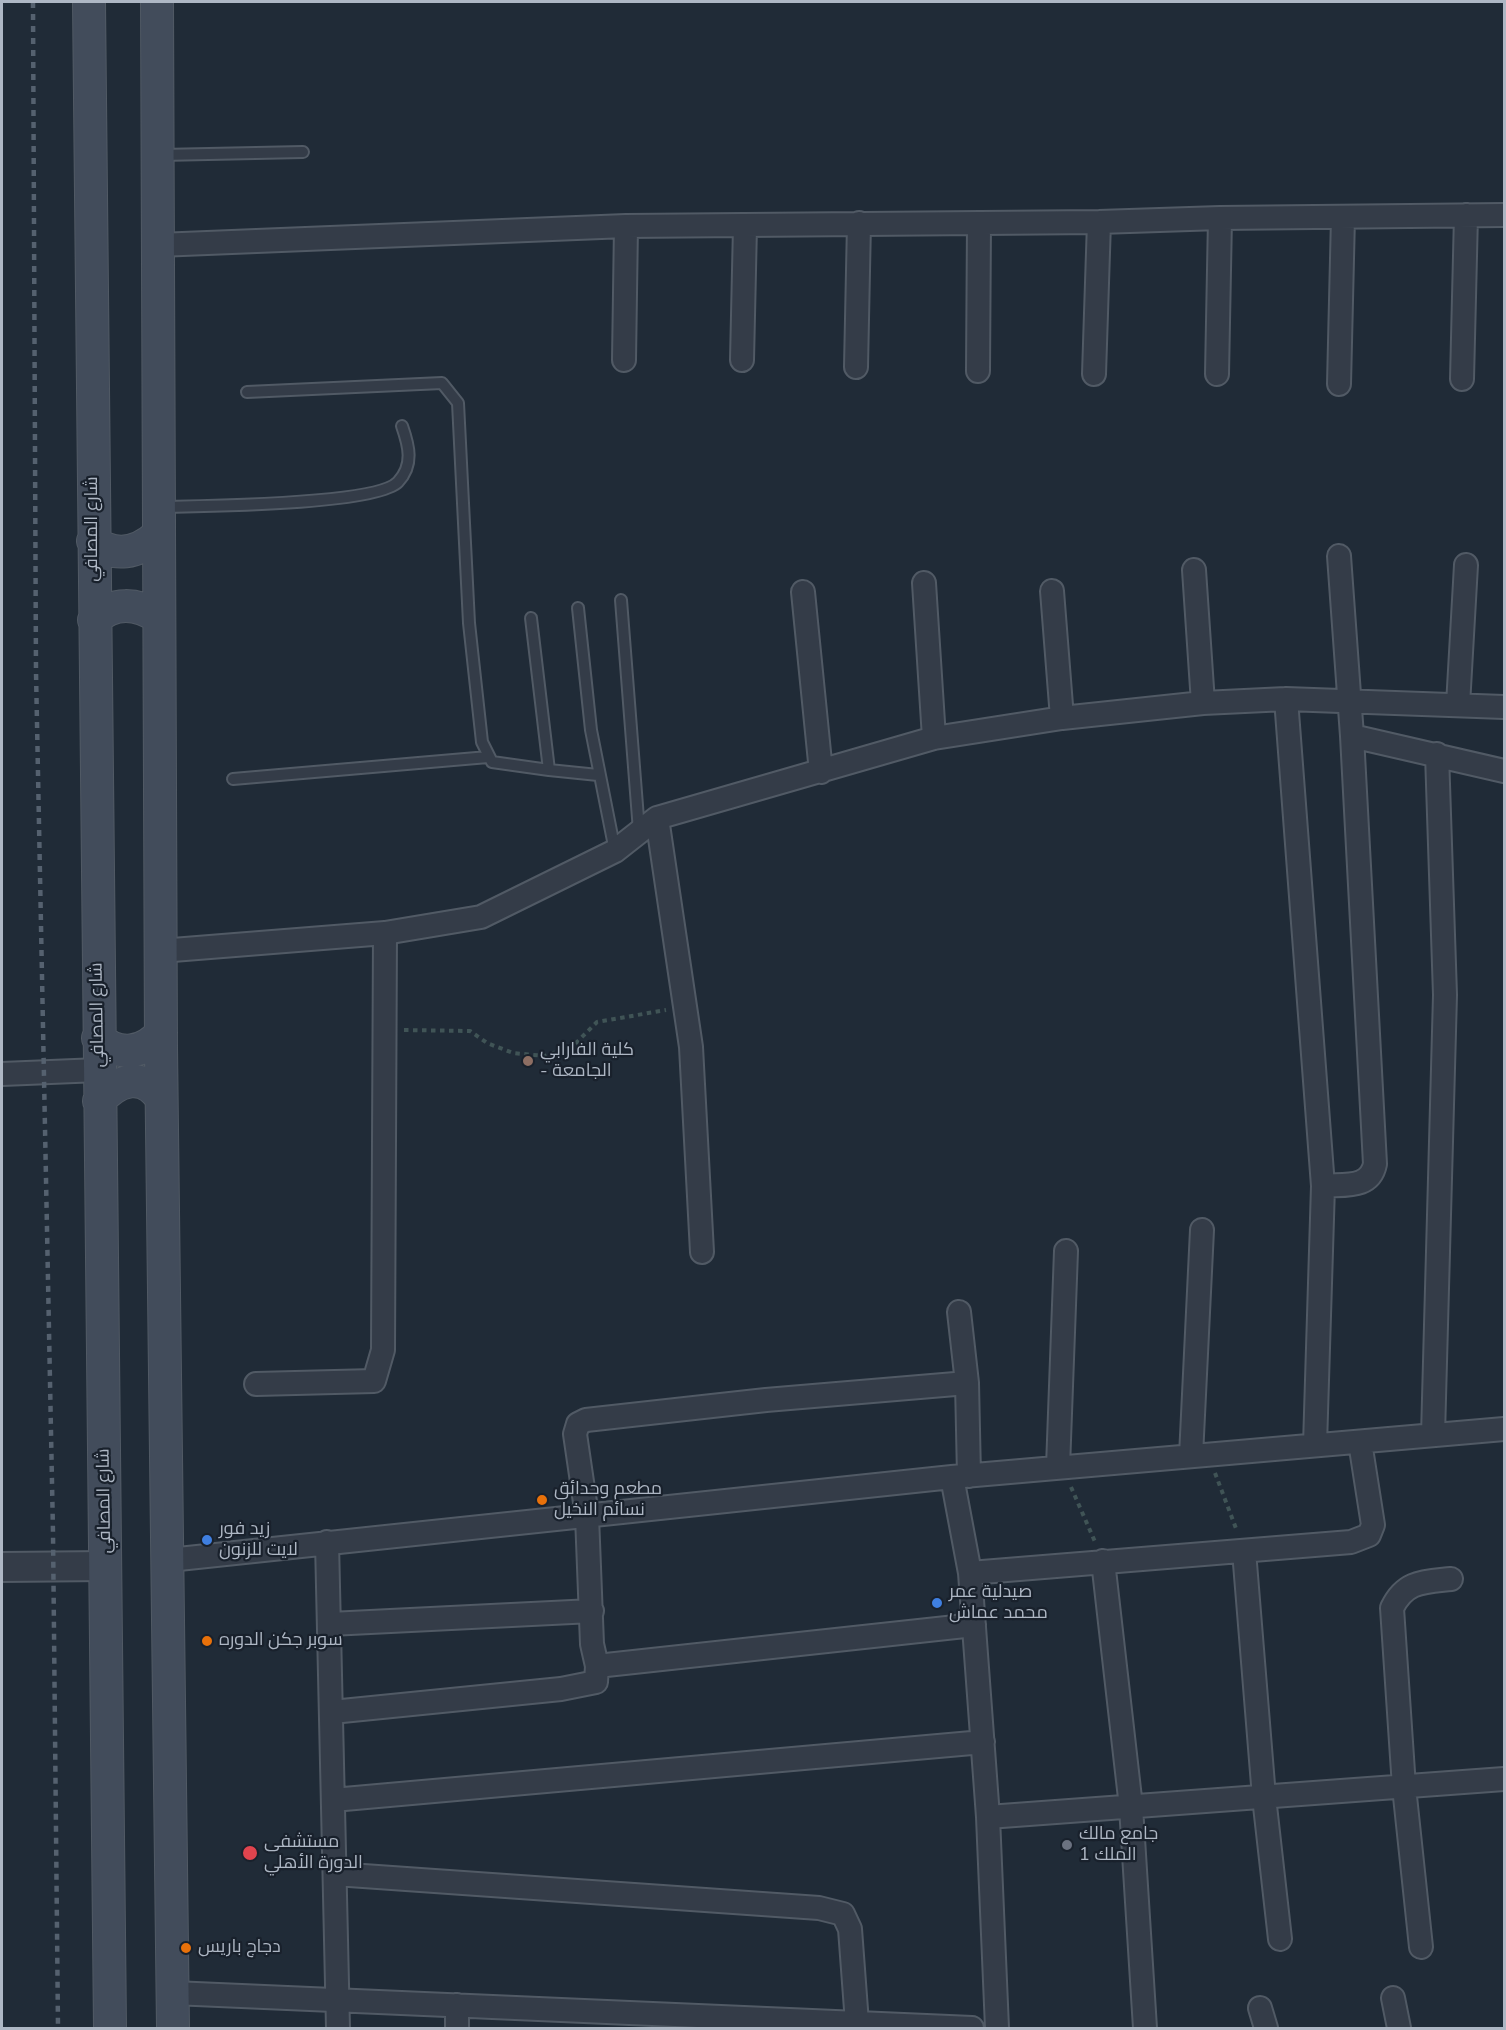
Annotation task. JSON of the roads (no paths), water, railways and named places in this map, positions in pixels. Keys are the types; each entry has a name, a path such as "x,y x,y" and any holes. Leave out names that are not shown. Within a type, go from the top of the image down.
{"main road":[{"name":"شارع المصافي","path":"89,2 93,620 110,2028"},
{"path":"157,2 160,951 173,2028"},
{"path":"93,541 109,550 122,552 147,545 158,521"},
{"path":"93,620 109,609 121,606 147,610 158,617"},
{"path":"98,1038 108,1048 134,1051 152,1045 161,1034"},
{"path":"99,1101 110,1088 126,1082 151,1086 162,1098"}],"street":[{"path":"1462,379 1466,215"},
{"path":"158,245 626,226 1099,222 1220,218 1504,215"},
{"path":"1340,384 1343,217"},
{"path":"1217,374 1220,218"},
{"path":"1094,374 1099,222"},
{"path":"856,367 859,223"},
{"path":"978,371 979,223"},
{"path":"624,360 626,226"},
{"path":"742,360 745,226"},
{"path":"1323,1186 1365,1182 1373,1176 1375,1164 1352,736 1347,701 1339,556"},
{"path":"1458,705 1466,565"},
{"path":"1194,570 1203,703"},
{"path":"924,583 934,738"},
{"path":"1052,591 1062,718"},
{"path":"803,592 821,772"},
{"path":"1286,699 1323,1186 1315,1445"},
{"path":"160,951 385,933 481,917 615,851 648,824 934,738 1062,718 1203,703 1286,699 1504,707"},
{"path":"1352,736 1504,771"},
{"path":"1433,1435 1445,995 1437,754"},
{"path":"648,824 691,1047 702,1252"},
{"path":"256,1384 374,1381 383,1350 385,933"},
{"path":"2,1074 99,1070"},
{"path":"1199,1456 1202,1230"},
{"path":"1060,1467 1066,1251"},
{"path":"959,1312 967,1383 961,1476 988,1817 997,2028"},
{"path":"332,1712 561,1689 596,1682 597,1666 592,1644 587,1516 575,1434 579,1424 586,1420 766,1400 967,1383"},
{"path":"169,1560 961,1476 1504,1429"},
{"path":"970,1573 1351,1542 1369,1535 1373,1525 1360,1442"},
{"path":"327,1542 338,2028"},
{"path":"1245,1551 1264,1797 1280,1938"},
{"path":"1103,1561 1131,1807 1145,2028"},
{"path":"2,1567 106,1566"},
{"path":"1421,1947 1404,1787 1392,1608 1398,1594 1411,1585 1451,1579"},
{"path":"330,1624 592,1611"},
{"path":"597,1666 974,1625"},
{"path":"333,1800 983,1742"},
{"path":"988,1817 1504,1779"},
{"path":"334,1874 819,1908 843,1914 850,1929 857,2023"},
{"path":"172,1993 457,2006 602,2020 857,2023 972,2028"},
{"path":"1394,1998 1399,2028"},
{"path":"457,2006 457,2028"}],"lane":[{"path":"157,155 303,153"},
{"path":"247,392 442,383 458,404 469,623 482,742 492,762 598,774"},
{"path":"158,521 266,504 322,500 384,490 397,484 406,472 410,458 409,445 402,426"},
{"path":"621,600 648,824"},
{"path":"578,608 598,774 615,851"},
{"path":"531,618 549,770"},
{"path":"233,779 488,757"}],"railway":[{"path":"33,2 36,672 53,1533 58,2028"}],"place":[{"name":"كلية الفارابي - الجامعة","path":"528,1061"},
{"name":"مطعم وحدائق نسائم النخيل","path":"542,1500"},
{"name":"زيد فور لايت للزنون","path":"207,1540"},
{"name":"صيدلية عمر محمد عماش","path":"937,1603"},
{"name":"سوبر جكن الدوره","path":"207,1641"},
{"name":"جامع مالك الملك 1","path":"1067,1845"},
{"name":"مستشفى الدورة الأهلي","path":"250,1853"},
{"name":"دجاج باريس","path":"186,1948"}]}
